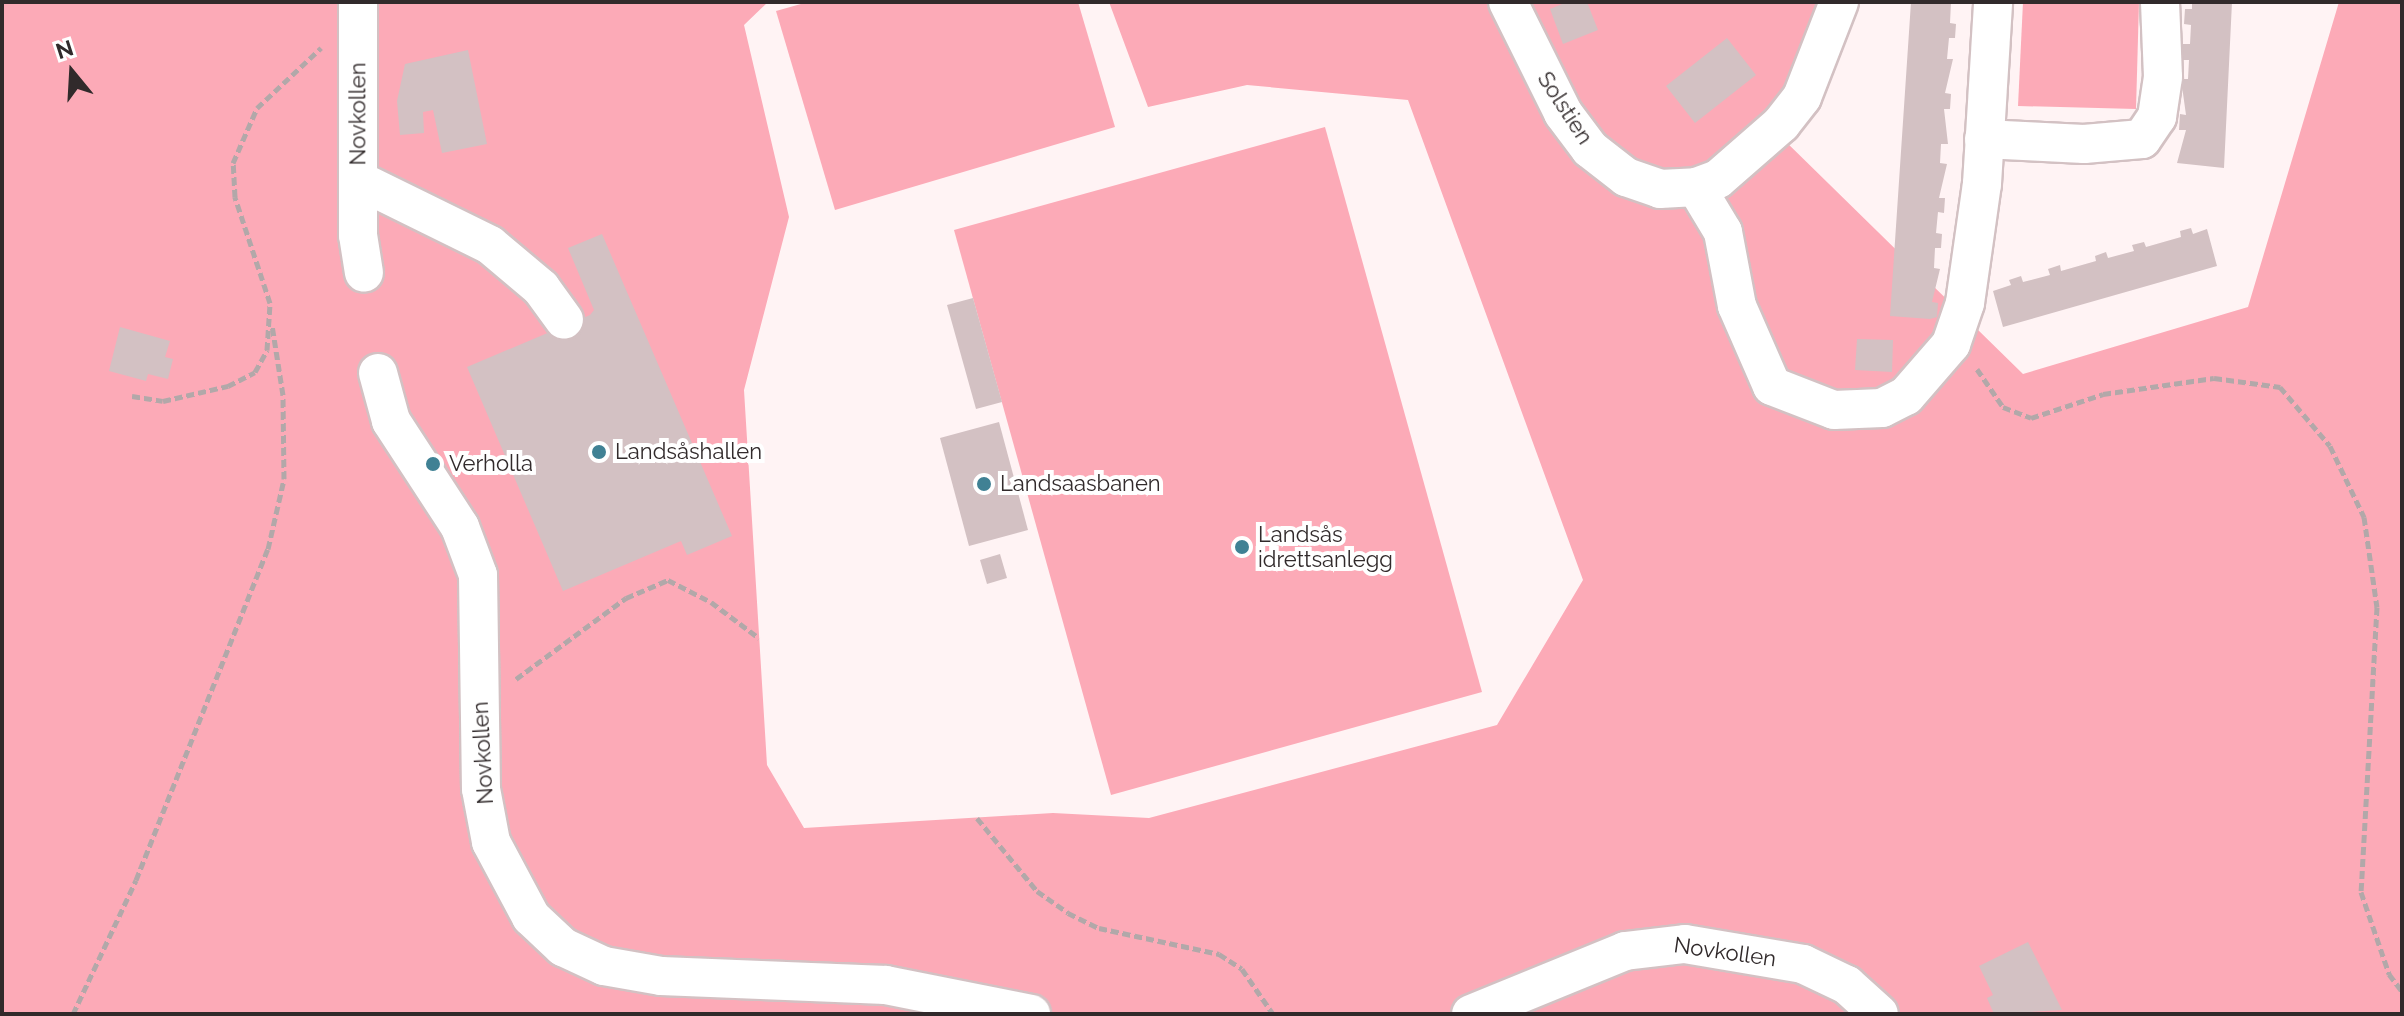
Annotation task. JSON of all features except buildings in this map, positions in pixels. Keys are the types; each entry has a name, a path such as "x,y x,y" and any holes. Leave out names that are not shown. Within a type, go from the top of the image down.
{"street":[{"name":"Solstien","path":"1508,2 1545,80 1590,149 1626,177 1660,189 1696,187 1753,153 1781,124 1802,97 1839,2"},
{"path":"1696,187 1723,232 1741,319 1772,386 1834,410 1882,408 1906,396 1928,376 1951,344 1965,303 1984,139 1993,2"},
{"path":"1984,139 2084,144 2142,139 2157,117 2163,77 2160,2"},
{"name":"Novkollen","path":"358,12 358,180 364,273"},
{"path":"358,180 490,245 541,288 564,320"},
{"name":"Novkollen","path":"378,373 391,421 460,527 478,575 481,789 491,842 531,917 563,947 604,966 661,976 886,985 1031,1014"},
{"name":"Novkollen","path":"1471,1014 1625,951 1685,944 1803,964 1847,985 1879,1014"}],"path":[{"path":"73,1014 136,880 268,549 284,479 283,395 264,274 235,197 233,163 257,108 358,12"},
{"path":"132,396 163,401 228,386 255,372 267,350 272,325"},
{"path":"1951,344 1969,358 2003,407 2031,418 2103,394 2214,378 2280,387 2330,446 2364,517 2377,607 2361,892 2389,974 2402,991"},
{"path":"480,702 626,598 656,583 682,584 759,638"},
{"path":"977,818 1037,891 1068,913 1099,928 1219,954 1242,969 1273,1014"}],"shaded area":[{"path":"2,2 768,2 744,25 789,217 744,390 767,765 804,828 1053,813 1149,818 1497,725 1583,580 1408,100 1247,85 1148,107 1109,2 1818,2 1780,136 2023,374 2248,307 2339,2 2402,2 2402,1014 2,1014"},
{"path":"808,2 1078,2 1115,127 835,210 776,11"},
{"path":"2023,2 2139,2 2136,109 2018,106"},
{"name":"Landsås idrettsanlegg","path":"1325,127 1482,692 1111,795 954,230"}],"place":[{"name":"Landsåshallen","path":"599,452"},
{"name":"Verholla","path":"433,464"},
{"name":"Landsaasbanen","path":"984,484"},
{"name":"Landsås idrettsanlegg","path":"1242,547"}]}
